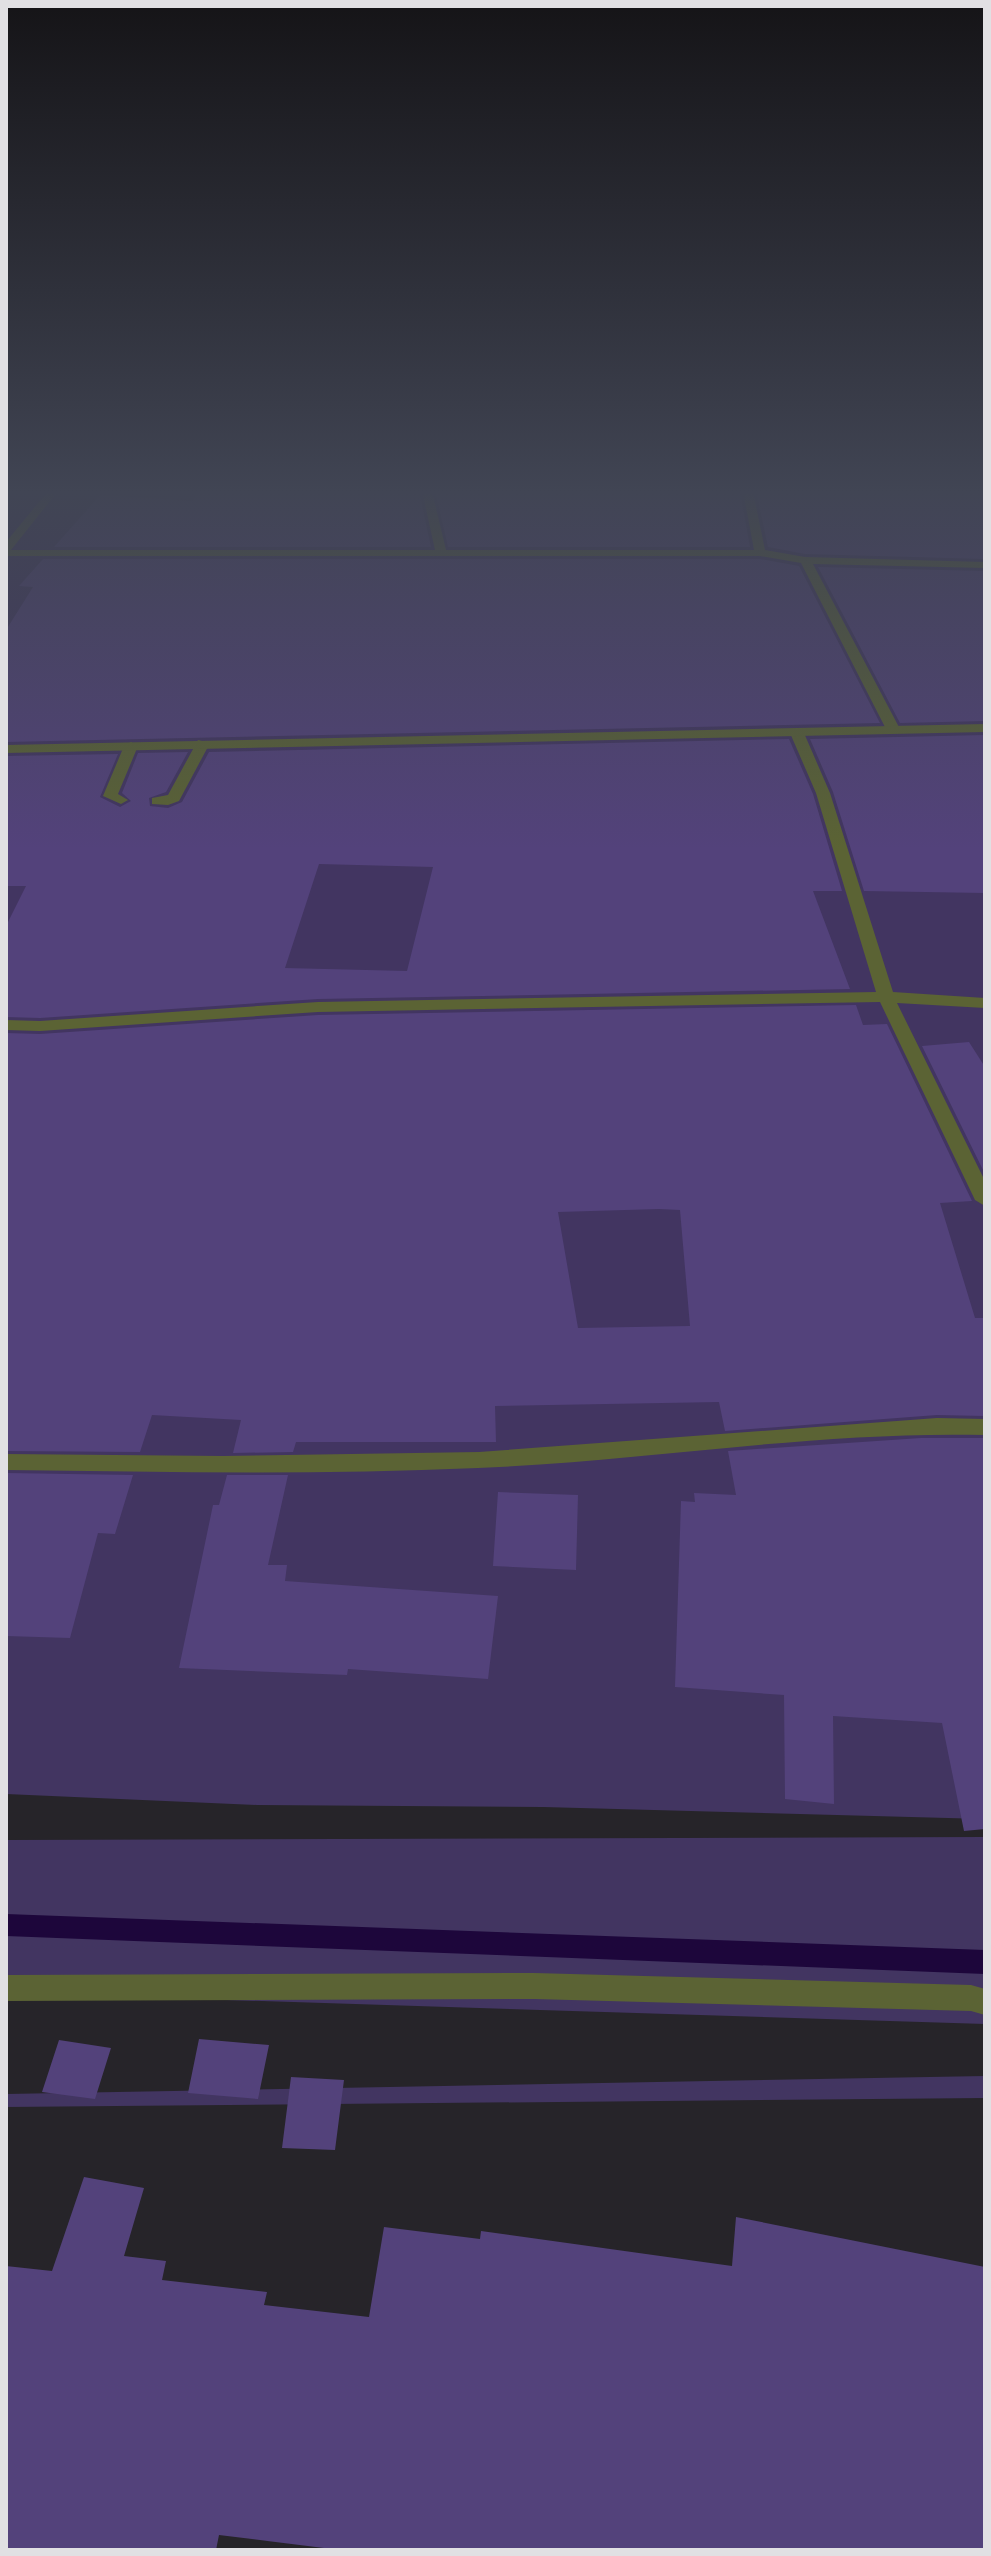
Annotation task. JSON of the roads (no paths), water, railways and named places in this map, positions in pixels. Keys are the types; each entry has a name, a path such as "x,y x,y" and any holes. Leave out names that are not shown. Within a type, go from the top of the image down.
{"street":[{"path":"831,610 893,729"},
{"path":"6,749 985,728"},
{"path":"797,733 823,793 886,997 985,1200"},
{"path":"157,801 174,798 203,743"},
{"path":"121,800 110,796 131,746"},
{"path":"6,1025 40,1026 318,1007 886,997 985,1003"},
{"path":"6,1462 223,1464 479,1460 813,1433 937,1426 985,1427"},
{"path":"6,1988 534,1986 971,1998 985,2002"}],"waterway":[{"path":"6,1925 985,1962"}]}
